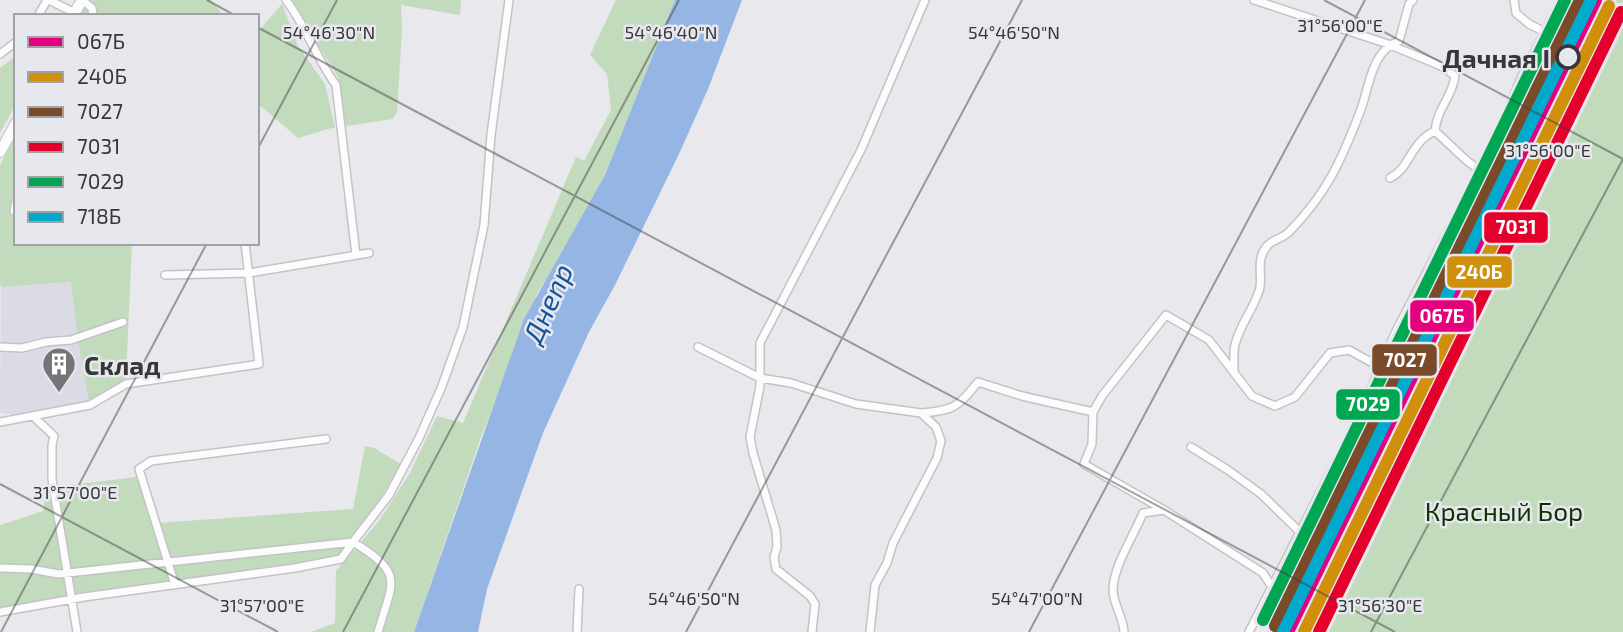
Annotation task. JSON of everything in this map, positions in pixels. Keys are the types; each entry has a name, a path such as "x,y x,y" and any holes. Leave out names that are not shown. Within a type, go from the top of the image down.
{"street":[{"path":"48,0 74,14 82,0 92,8 93,14"},
{"path":"286,0 297,14 321,65 336,85 356,255"},
{"path":"0,612 341,559 389,495 419,438 442,386 463,327 484,225 491,135 509,0"},
{"path":"812,632 815,604 810,596 776,569 776,530 752,453 750,437 760,378 760,343 861,150 925,0"},
{"path":"1254,0 1388,44 1441,66 1455,76 1453,90 1436,116 1434,131"},
{"path":"1234,372 1234,345 1260,289 1259,265 1263,255 1268,245 1287,235 1318,201 1342,158 1367,96 1371,76 1388,44 1399,41 1409,4 1413,0"},
{"path":"1514,0 1516,13 1545,32"},
{"path":"1249,632 1359,416 1397,329 1494,143 1520,80 1561,0"},
{"path":"0,152 14,127"},
{"path":"1434,131 1479,170"},
{"path":"1390,177 1398,174 1424,136 1434,131"},
{"path":"0,422 90,405 126,384 259,364 245,245"},
{"path":"165,275 249,273 369,253"},
{"path":"1272,587 1263,573 1164,510 1084,464 1092,444 1093,412 1102,396 1166,315 1209,340 1252,396 1275,406 1295,397 1329,353 1349,350 1380,367"},
{"path":"0,346 23,348 46,342 71,340 123,322"},
{"path":"698,347 760,378 791,383 856,404 921,414 947,412 967,396 978,382 1022,396 1093,412"},
{"path":"870,632 875,585 887,563 893,543 937,458 941,441 936,427 921,414"},
{"path":"34,417 54,436 52,479 77,632"},
{"path":"174,585 139,470 151,461 326,439"},
{"path":"1191,447 1261,494 1300,532"},
{"path":"1124,632 1124,620 1112,593 1115,574 1143,513 1164,510"},
{"path":"0,568 60,574 353,542 386,566 392,581 378,632"},
{"path":"577,632 579,589"}],"shaded area":[{"path":"71,282 89,404 34,417 0,413 1,287"}],"green space":[{"path":"88,0 211,0 222,14 80,14"},
{"path":"293,0 461,0 460,15 401,5 397,112 393,119 346,126 338,77 304,23"},
{"path":"616,0 675,0 605,175 570,242 538,292 481,437 414,632 311,632 335,623 336,571 379,521 410,473 437,416 463,423 576,157 584,161 611,110 607,74 590,55"},
{"name":"Красный Бор","path":"1615,0 1623,0 1623,632 1314,632"},
{"path":"282,4 298,46 325,84 335,127 298,138 259,105 259,31"},
{"path":"14,58 14,108 0,133 0,68"},
{"path":"14,139 14,245 132,245 126,379 89,404 71,282 1,287 0,165"},
{"path":"365,446 374,448 401,464 367,522 339,562 0,611 0,525 43,511 47,488 144,476 157,523 353,509"}],"water":[{"name":"Днепр","path":"675,0 742,0 708,89 679,154 589,332 543,433 487,589 478,632 414,632 524,319 605,175"}],"transit line":[{"name":"7029","path":"1263,620 1565,0"},
{"name":"7027","path":"1275,626 1580,0"},
{"name":"718Б","path":"1283,632 1591,0"},
{"name":"067Б","path":"1288,632 1596,0"},
{"name":"240Б","path":"1304,632 1609,6"},
{"name":"7031","path":"1319,632 1621,12"}],"place":[{"name":"Дачная I","path":"1568,57"},
{"name":"Склад","path":"59,394"}]}
